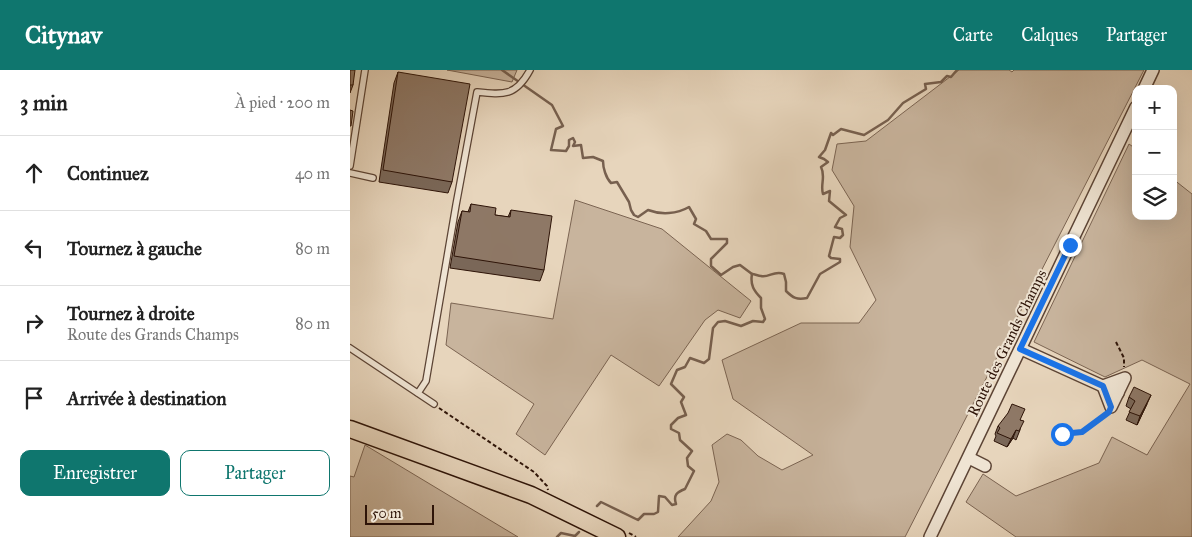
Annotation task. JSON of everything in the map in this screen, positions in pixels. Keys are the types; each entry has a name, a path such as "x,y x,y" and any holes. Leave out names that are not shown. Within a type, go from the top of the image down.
{"main road":[{"path":"353,430 546,501 617,537"}],"street":[{"path":"1146,85 1153,70"},
{"name":"Route des Grands Champs","path":"930,537 1132,115"},
{"path":"1020,349 1118,393"},
{"path":"1103,386 1125,378"},
{"path":"1111,407 1125,378"},
{"path":"1103,386 1111,407"},
{"path":"968,458 985,466"}],"lane":[{"path":"350,166 365,70"},
{"path":"418,393 426,381 477,92 506,94 524,82 530,70"},
{"path":"350,173 373,178"},
{"path":"350,348 434,404"}],"path":[{"path":"1116,342 1124,358 1125,378"},
{"path":"434,404 534,472 547,486 550,494"},
{"path":"1062,434 1082,432 1109,412 1111,407"}],"shaded area":[{"path":"447,70 517,70 512,82"},
{"path":"959,70 1009,70 1012,72 1014,70 1144,70 1136,85 1132,85 1132,93 905,537 678,537 711,501 719,482 712,445 727,434 741,440 758,456 782,470 813,455 733,399 722,360 801,323 859,323 876,300 850,247 854,206 832,170 837,144 866,141"},
{"path":"1129,144 1132,146 1132,220 1177,220 1177,182 1192,194 1192,537 1016,537 966,502 983,474 1016,496 1099,463 1112,437 1147,455 1190,384 1142,360 1105,377 1034,342"},
{"path":"575,200 662,229 751,301 740,318 718,310 705,320 659,386 611,355 545,455 516,434 534,404 446,345 451,303 553,319"},
{"path":"365,445 518,537 350,537 350,476 354,477"}],"building":[{"path":"350,70 355,70 353,85 350,85"},
{"path":"398,72 470,84 452,182 383,170"},
{"path":"350,110 353,111 351,126 350,126"},
{"path":"471,204 496,208 495,215 510,217 511,210 552,216 544,270 454,256 462,211 470,212"},
{"path":"1134,387 1151,395 1140,416 1129,412 1135,401 1129,397"},
{"path":"1012,404 1025,409 1020,420 1024,421 1019,431 1016,430 1011,439 997,433 1000,428 998,426"}],"waterway":[{"path":"502,70 552,105 563,126 556,129 551,150 566,151 569,146 569,140 573,138 575,142 573,146 581,145 583,158 593,157 603,161 604,170 611,183 617,182 629,202 631,210 638,217 648,210 658,213 669,213 689,207 696,219 694,224 706,231 711,239 727,239 727,243 711,259 711,266 721,275 740,265 752,274"},
{"path":"752,274 764,276 777,273 784,274 786,291 795,298 807,298 820,274 840,262 840,259 829,256 834,237 840,238 843,235 842,229 835,227 840,218 846,215 829,201 830,191 823,194 821,167 828,162 819,157 825,150 831,133 833,135 841,129 864,135 888,120 903,103 926,89 925,84 941,82 947,76 951,77 957,70"},
{"path":"597,506 601,502 638,520 644,514 658,512 659,496 665,497 672,505 676,504 676,494 685,489 694,471 688,466 687,458 692,451 680,440 679,433 671,429 671,425 678,418 686,415 681,402 684,397 671,384 677,370 685,367 690,358 704,363 709,359 713,328 718,322 725,321 741,326 753,321 763,322 765,319 761,308 761,298 753,288 752,274"},
{"path":"557,537 561,533 575,536 579,532"}],"route":[{"path":"1062,434 1082,432 1109,412 1111,407 1103,386 1020,349 1070,245"}]}
